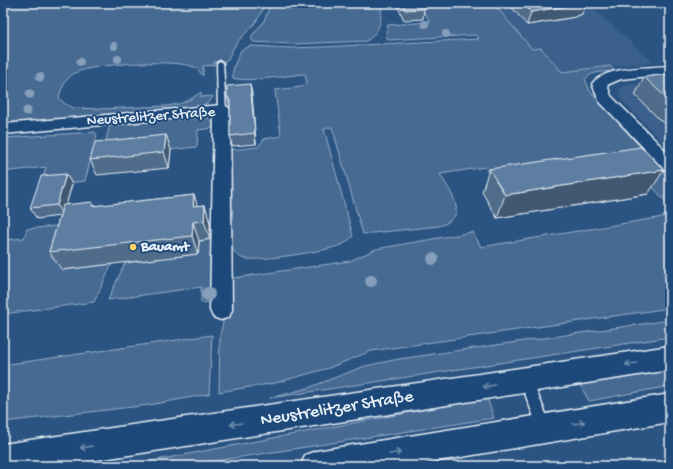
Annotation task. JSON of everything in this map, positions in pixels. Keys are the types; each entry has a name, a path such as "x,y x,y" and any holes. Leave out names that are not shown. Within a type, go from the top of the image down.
{"main road":[{"name":"Neustrelitzer Straße","path":"3,459 670,358"},
{"path":"316,466 670,408"}],"street":[{"path":"670,70 612,77 602,81 599,84 604,98 670,165"},
{"name":"Neustrelitzer Straße","path":"3,129 222,110 221,310"}],"lane":[{"path":"220,63 222,110"},
{"path":"526,380 545,428"}],"shaded area":[{"path":"265,3 256,22 233,48 227,61 214,62 214,65 203,66 203,76 198,69 194,67 170,63 134,63 99,67 72,75 64,84 59,98 65,104 74,108 99,109 179,104 191,99 201,92 201,97 213,96 210,101 201,106 3,124 3,4"},
{"path":"271,3 383,3 378,29 366,41 293,44 253,42 251,37 264,21"},
{"path":"419,3 493,3 532,49 541,48 562,72 610,66 615,71 595,73 585,79 590,91 670,180 670,207 628,158 491,177 485,167 440,174 456,204 454,216 449,222 439,226 363,234 332,127 324,129 353,236 343,244 308,253 253,259 245,259 238,256 230,245 230,150 258,147 264,139 281,136 275,90 301,87 307,84 305,74 247,80 233,78 234,67 241,50 251,46 290,48 479,39 476,35 388,40 386,35 388,25 430,22"},
{"path":"493,3 607,3 589,5 653,62 562,72 541,48 533,49"},
{"path":"670,79 670,150 621,99 619,92 622,87 633,84"},
{"path":"197,116 208,118 213,124 213,128 198,130 197,147 102,157 110,124"},
{"path":"95,132 97,136 85,181 41,186 46,167 3,172 3,138"},
{"path":"667,212 670,216 670,308 371,351 329,368 275,383 219,392 220,335 226,310 227,279 350,261 376,249 473,232 481,247 663,217"},
{"path":"74,224 62,270 112,264 94,302 3,314 3,245 5,240 24,238 27,229"},
{"path":"214,239 213,301 201,303 201,287 108,300 125,263 198,254 199,241"},
{"path":"670,320 670,337 270,398 308,388 365,366 399,359"},
{"path":"212,335 209,394 149,405 3,422 3,365"},
{"path":"670,369 670,386 589,401 579,383"},
{"path":"487,398 494,418 183,466 124,466"}],"building":[{"path":"402,3 421,3 424,9 405,10"},
{"path":"522,3 583,3 531,12"},
{"path":"670,74 670,101 644,77"},
{"path":"250,84 255,133 230,136 230,100 227,96 227,86"},
{"path":"166,135 164,152 90,160 95,142"},
{"path":"641,147 664,170 505,195 489,169"},
{"path":"66,174 57,205 30,208 41,176"},
{"path":"194,195 193,206 205,205 204,221 193,222 192,236 49,252 63,205 93,202 92,206"}],"place":[{"name":"Bauamt","path":"133,247"}]}
